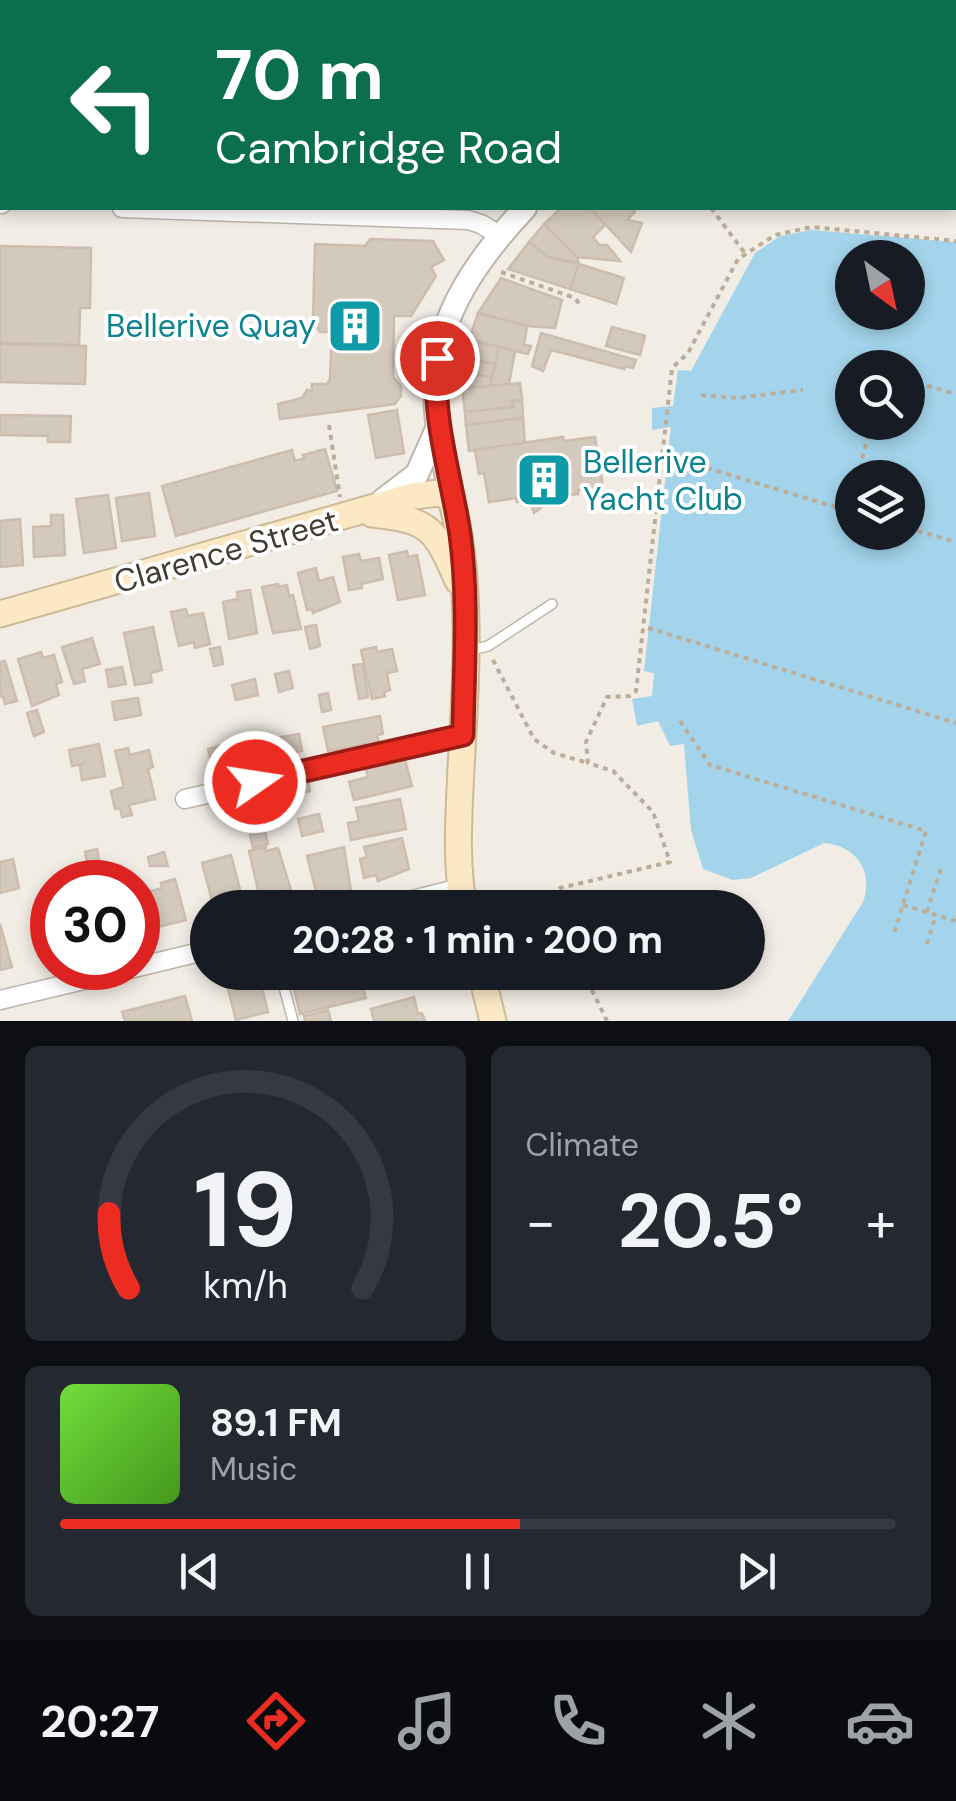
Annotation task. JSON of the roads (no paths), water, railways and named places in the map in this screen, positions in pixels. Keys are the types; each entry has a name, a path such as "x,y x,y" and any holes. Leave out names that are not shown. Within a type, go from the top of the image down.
{"main road":[{"name":"Clarence Street","path":"0,614 425,494 451,498"},
{"path":"451,498 460,535 463,593 476,649 463,735 458,823 462,890"},
{"path":"362,513 412,519 427,528 441,544 463,593"},
{"path":"486,990 494,1021"}],"street":[{"path":"180,210 468,220 499,236"},
{"path":"451,498 438,426 437,358 468,281 499,236 523,210"},
{"path":"362,513 417,474 438,426"},
{"path":"184,799 463,735"},
{"path":"160,961 190,954"},
{"path":"0,1000 41,990"}],"lane":[{"path":"476,649 552,604"},
{"path":"285,990 293,1021"}],"water":[{"path":"811,230 956,242 956,1021 788,1021 863,902 866,881 860,862 846,849 824,843 751,878 733,880 703,869 691,830 684,744 670,746 658,721 637,726 632,699 652,696 654,673 644,671 671,427 652,430 652,408 673,406 678,370 691,371 755,253 780,236"}],"place":[{"name":"Bellerive Quay","path":"355,326"},
{"name":"Bellerive Yacht Club","path":"544,480"}]}
